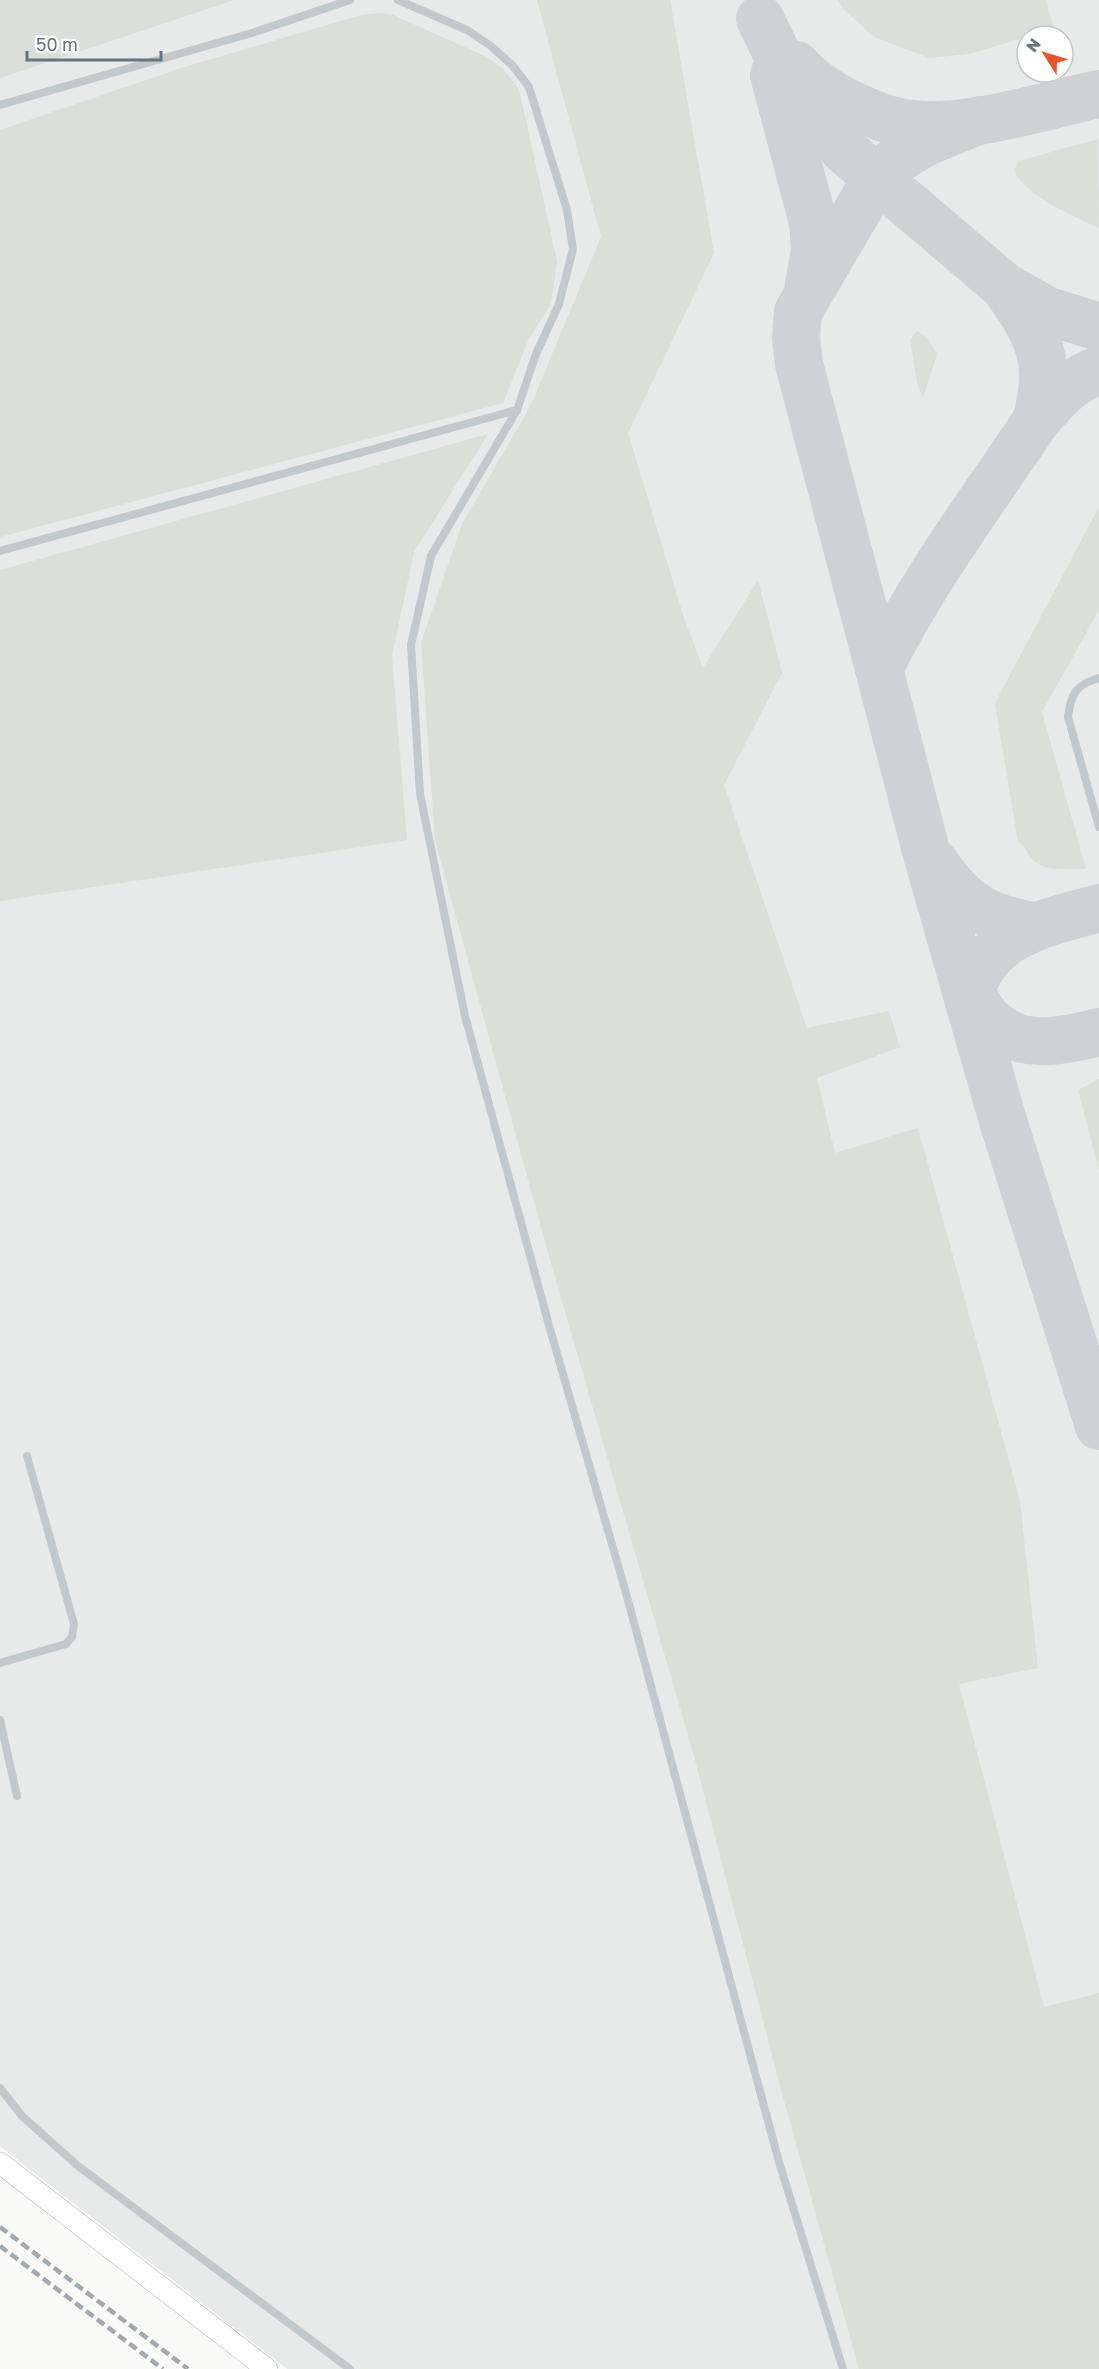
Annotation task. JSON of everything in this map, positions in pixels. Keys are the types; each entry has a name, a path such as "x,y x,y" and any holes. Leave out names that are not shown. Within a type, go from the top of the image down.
{"street":[{"path":"0,2163 267,2369"}],"lane":[{"path":"0,105 252,33 351,0"},
{"path":"398,0 467,30 492,46 530,87 567,210 573,249 558,304 536,354 517,410 431,556 411,645 420,794 441,907 471,1039 550,1329 630,1605 779,2162 843,2369"},
{"path":"0,551 517,410"},
{"path":"1099,678 1088,681 1078,688 1071,698 1068,717 1099,827"},
{"path":"0,1663 66,1644 72,1637 74,1624 27,1456"},
{"path":"0,1720 17,1797"},
{"path":"0,2088 22,2115 78,2166 350,2369"}],"shaded area":[{"path":"0,0 1099,0 1099,2369 287,2369 0,2146"},
{"path":"0,0 234,0 0,78"},
{"path":"537,0 670,0 714,253 628,433 685,621 703,668 758,580 782,673 724,785 807,1028 889,1011 900,1047 817,1078 835,1153 918,1128 1020,1501 1038,1668 959,1684 1044,2007 1099,1993 1099,2369 859,2369 783,2097 694,1756 550,1260 435,840 421,643 462,524 531,405 601,237"},
{"path":"837,0 1046,0 1053,24 1015,24 1015,40 969,54 930,58 874,37 843,9"},
{"path":"379,13 393,15 487,57 503,69 519,89 557,261 551,304 529,338 503,403 0,537 0,130 181,68 361,15"},
{"path":"1098,139 1099,228 1064,212 1039,197 1020,180 1014,170 1019,161"},
{"path":"917,331 927,337 937,354 923,398 918,387 910,340"},
{"path":"488,434 414,552 392,656 407,840 0,901 0,570"},
{"path":"1099,507 1099,610 1042,712 1086,869 1051,868 1033,860 1018,841 995,703"},
{"path":"1099,1079 1099,1170 1078,1090"}],"taxiway":[{"path":"760,19 786,72 844,150 1005,287 1048,311 1099,327"},
{"path":"796,65 820,86 848,103 904,123 926,125 976,121 1099,94"},
{"path":"774,75 813,222 815,251 809,284"},
{"path":"879,669 799,364 796,338 798,312 876,179 896,160 926,142 980,120"},
{"path":"1005,287 1027,320 1040,350 1043,382 1036,421"},
{"path":"1099,370 1072,385 1036,421 933,573 879,669 926,851 1003,1121 1099,1426"},
{"path":"934,862 954,888 976,906 1001,918 1034,926"},
{"path":"969,1003 975,980 986,962 1000,947 1037,927 1099,908"},
{"path":"968,990 987,1018 1012,1036 1026,1040 1055,1041 1099,1032"}],"railway":[{"path":"0,2227 188,2369"},
{"path":"0,2246 163,2369"}]}
